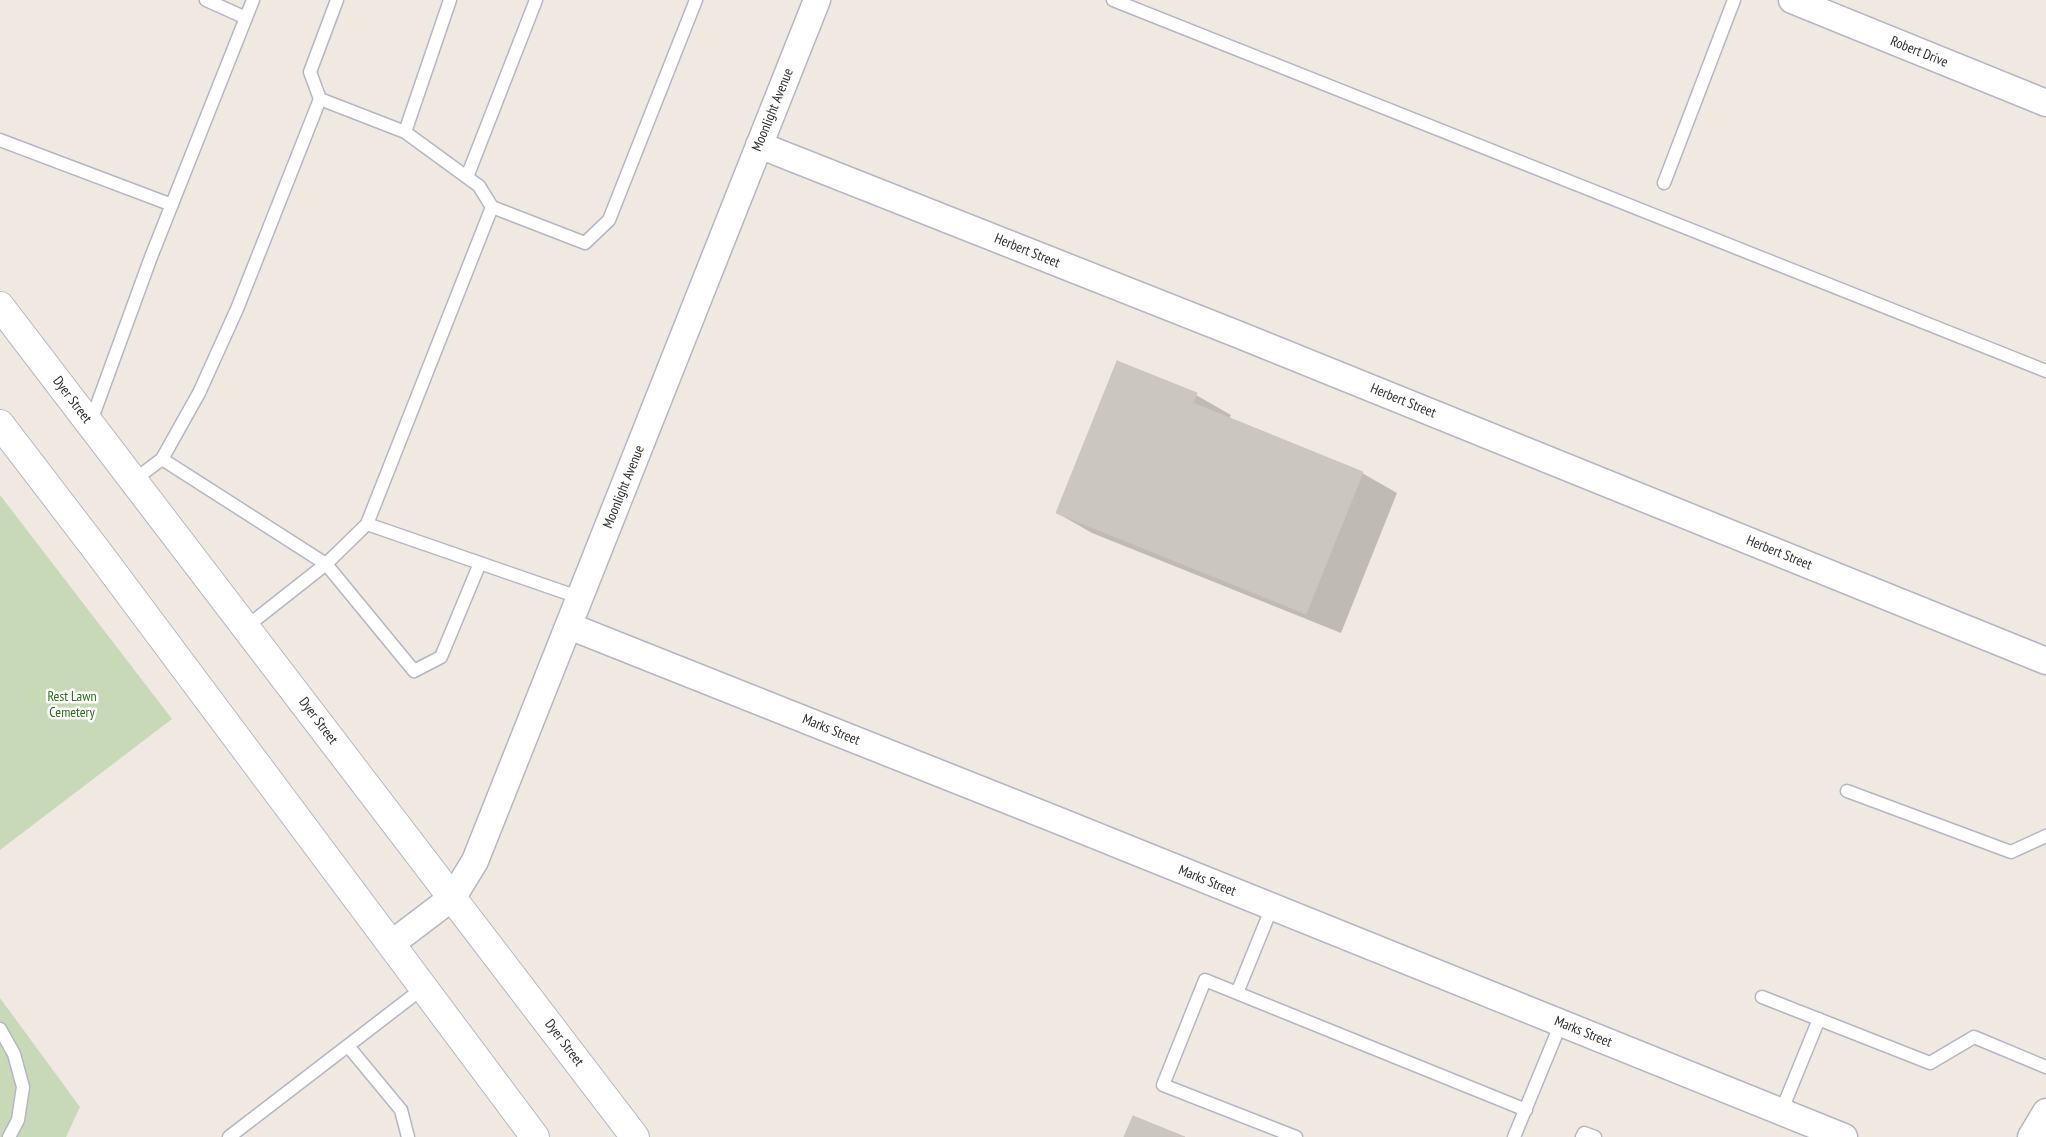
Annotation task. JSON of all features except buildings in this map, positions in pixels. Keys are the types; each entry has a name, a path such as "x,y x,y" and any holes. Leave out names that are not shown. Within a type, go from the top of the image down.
{"main road":[{"name":"Dyer Street","path":"0,306 635,1137"},
{"path":"0,424 98,552 535,1137"}],"street":[{"name":"Moonlight Avenue","path":"391,944 453,897 475,861 817,0"},
{"name":"Robert Drive","path":"1792,0 2046,104"},
{"name":"Herbert Street","path":"759,145 1237,334 2046,661"},
{"name":"Marks Street","path":"569,626 1844,1137"}],"lane":[{"path":"206,0 246,18"},
{"path":"90,424 172,204 253,0"},
{"path":"134,480 162,459 199,393 237,309 320,99 310,72 337,0"},
{"path":"405,132 450,0"},
{"path":"467,177 536,0"},
{"path":"320,99 405,132 479,186 492,207 585,243 610,220 696,0"},
{"path":"1113,0 2046,371"},
{"path":"1664,184 1734,0"},
{"path":"0,140 172,204"},
{"path":"246,628 326,564 367,524 492,207"},
{"path":"162,459 326,564 414,671 441,657 480,563"},
{"path":"367,524 581,598"},
{"path":"1847,791 2011,852 2046,836"},
{"path":"1236,993 1272,907"},
{"path":"1296,1137 1163,1085 1205,980 1526,1110"},
{"path":"229,1137 423,988"},
{"path":"1762,997 1930,1063 1974,1037 2046,1067"},
{"path":"1781,1112 1820,1019"},
{"path":"1514,1137 1561,1023"},
{"path":"0,1029 14,1054 22,1087 18,1120 9,1137"},
{"path":"348,1046 402,1110 408,1137"},
{"path":"1582,1137 1584,1133 1595,1137"}],"green space":[{"name":"Rest Lawn Cemetery","path":"0,495 172,719 0,850"},
{"path":"0,998 80,1107 66,1137 0,1137"}]}
